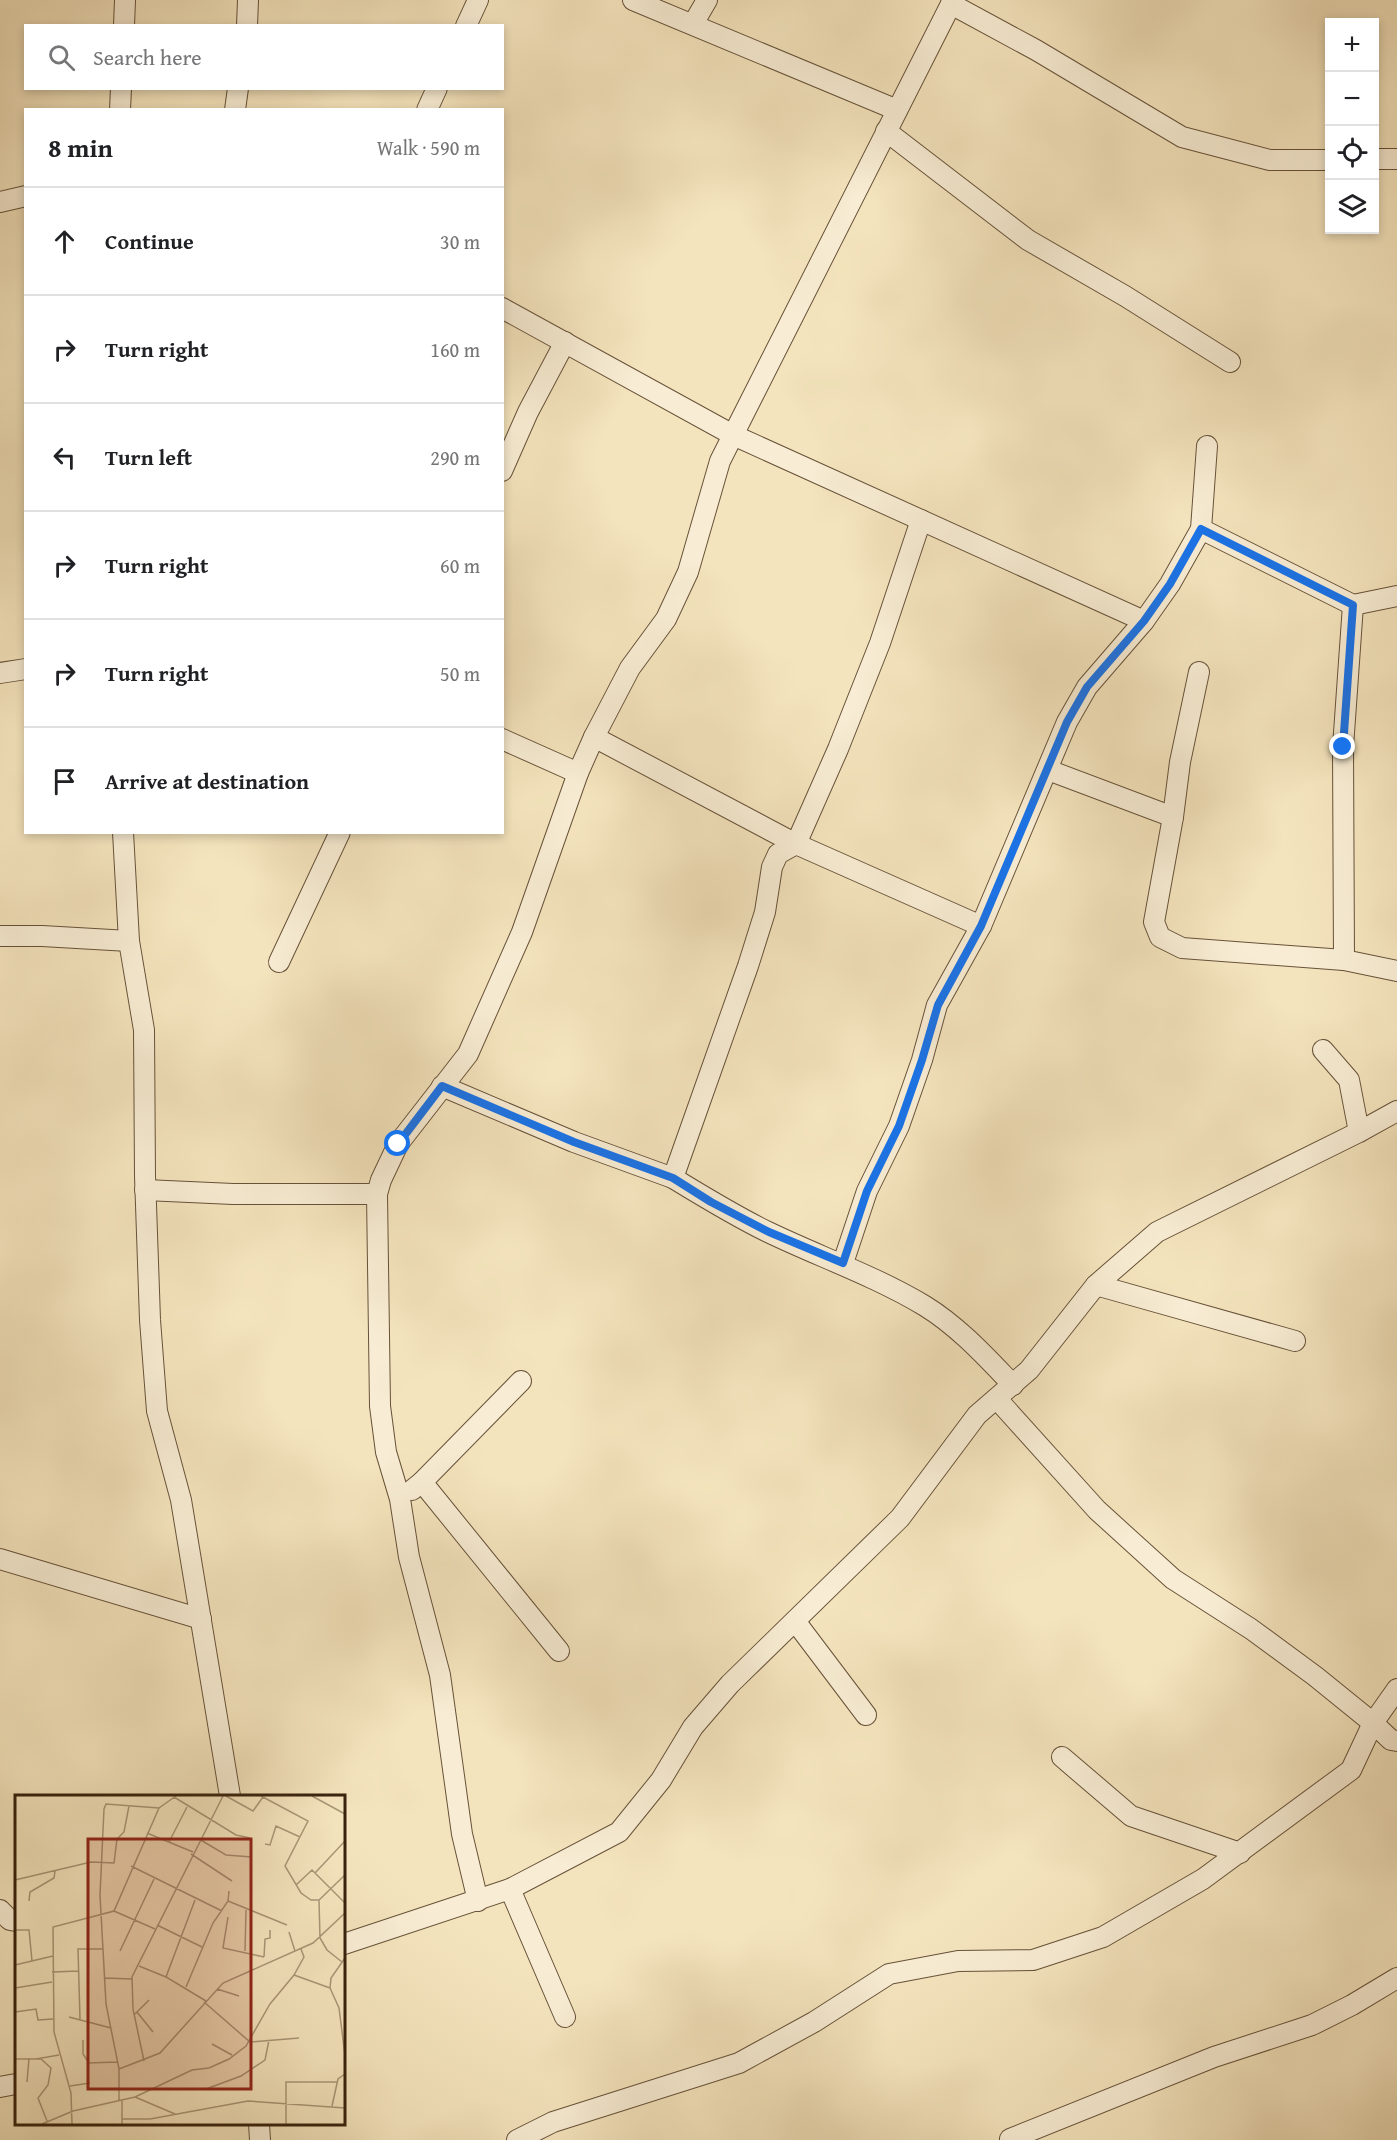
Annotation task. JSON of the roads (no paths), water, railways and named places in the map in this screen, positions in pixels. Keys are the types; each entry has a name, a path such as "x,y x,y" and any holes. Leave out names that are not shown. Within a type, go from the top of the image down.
{"street":[{"path":"124,24 125,0"},
{"path":"247,24 248,0"},
{"path":"467,24 478,0"},
{"path":"633,0 897,110"},
{"path":"693,24 707,0"},
{"path":"478,1901 462,1834 440,1676 409,1557 400,1499 386,1452 380,1406 377,1194 398,1144 468,1054 522,932 578,773 594,737 630,668 666,619 688,572 720,461 952,2 1182,137 1270,160 1325,160"},
{"path":"120,108 121,90"},
{"path":"235,108 238,90"},
{"path":"428,108 436,90"},
{"path":"886,131 1028,240 1125,296 1230,362"},
{"path":"1379,159 1397,159"},
{"path":"0,202 24,196"},
{"path":"504,309 733,435 1144,621"},
{"path":"504,466 528,412 565,342"},
{"path":"843,1263 867,1191 899,1126 938,1005 981,926 1067,722 1087,687 1144,621 1170,584 1201,529 1207,446"},
{"path":"673,1178 748,966 765,912 772,867 778,854 796,844 838,749 880,643 921,520"},
{"path":"1201,529 1353,605 1397,596"},
{"path":"1344,960 1343,747 1353,605"},
{"path":"0,673 24,669"},
{"path":"1199,672 1180,762 1173,817 1154,922 1160,937 1182,948 1344,960 1397,971"},
{"path":"594,737 796,844 981,926"},
{"path":"504,740 578,773"},
{"path":"1048,770 1173,817"},
{"path":"123,834 129,941 144,1030 145,1190 150,1320 158,1411 181,1500 230,1795"},
{"path":"279,962 338,834"},
{"path":"0,936 129,941"},
{"path":"1323,1050 1350,1080 1359,1132"},
{"path":"442,1086 574,1142 673,1178 711,1202 769,1232 843,1263 925,1306 964,1334 1013,1385"},
{"path":"345,1944 510,1889 620,1832 661,1780 693,1727 730,1684 900,1518 977,1415 1029,1370 1096,1285 1157,1232 1397,1111"},
{"path":"145,1190 233,1194 377,1194"},
{"path":"1096,1285 1294,1341"},
{"path":"400,1499 422,1482 521,1381"},
{"path":"996,1398 1097,1510 1173,1579 1251,1629 1373,1723 1391,1740 1397,1741"},
{"path":"422,1482 559,1652"},
{"path":"0,1559 201,1619"},
{"path":"795,1621 866,1715"},
{"path":"518,2140 553,2122 739,2063 814,2022 889,1974 958,1961 1033,1960 1103,1937 1203,1879 1351,1770 1373,1723 1397,1689"},
{"path":"1062,1757 1131,1816 1240,1853"},
{"path":"510,1889 565,2017"},
{"path":"0,1910 10,1920 15,1921"},
{"path":"1010,2139 1214,2057 1312,2025 1352,2005 1397,1978"},
{"path":"0,2086 15,2084"},
{"path":"259,2125 260,2140"}]}
